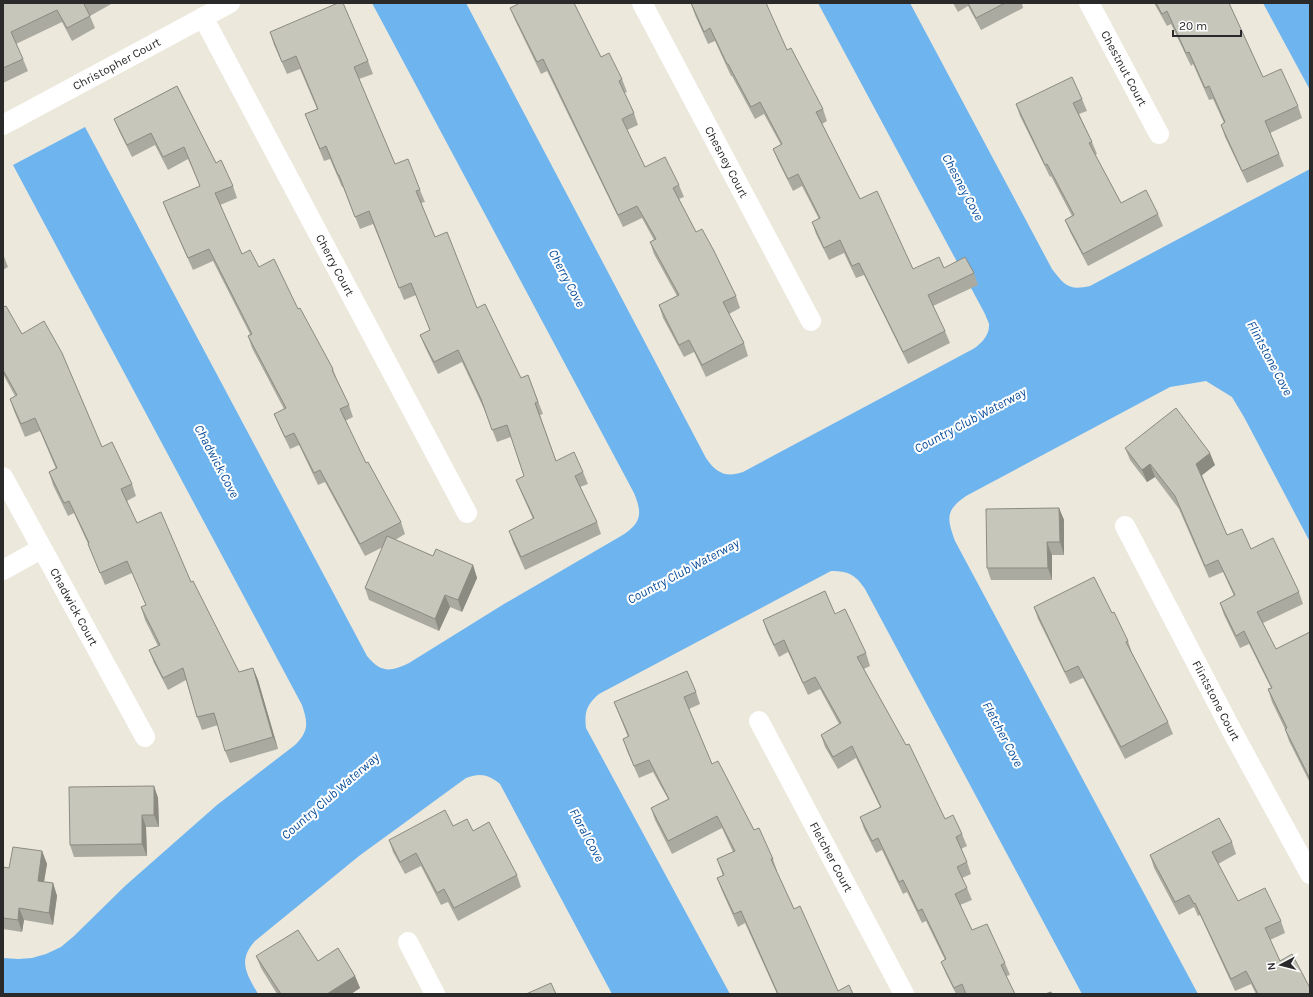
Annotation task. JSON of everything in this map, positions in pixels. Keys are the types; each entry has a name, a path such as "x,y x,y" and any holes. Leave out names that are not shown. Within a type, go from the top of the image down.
{"street":[{"name":"Christopher Court","path":"3,125 230,3"},
{"name":"Chesney Court","path":"642,3 811,321"},
{"name":"Chestnut Court","path":"1089,3 1159,134"},
{"name":"Cherry Court","path":"203,17 467,513"},
{"name":"Chadwick Court","path":"3,477 144,737"},
{"name":"Flintstone Court","path":"1125,526 1233,733 1310,874"},
{"path":"3,570 42,549"},
{"name":"Fletcher Court","path":"759,721 904,994"},
{"path":"408,942 435,994"}],"water":[{"path":"372,3 466,3 706,458 718,471 726,474 737,474 743,472 973,349 984,339 989,328 985,314 818,3 910,3 1052,269 1064,283 1072,287 1077,288 1090,286 1310,169 1310,542 1232,397 1206,381 1170,387 966,496 954,506 951,511 949,521 955,541 1198,994 1082,994 865,589 851,574 831,571 599,694 589,705 586,713 586,728 730,994 612,994 500,784 488,776 476,775 466,778 359,856 255,941 246,955 245,961 247,974 258,994 3,994 3,958 32,958 46,954 61,947 125,886 217,805 295,745 303,735 306,726 302,705 13,165 85,127 367,656 377,666 391,669 409,663 504,604 628,532 636,523 638,518 639,507 634,493"},
{"path":"1263,3 1310,3 1310,90"}],"building":[{"path":"3,3 86,3 84,4 90,16 67,28 57,10 11,32 23,59 3,68"},
{"path":"338,3 343,3 368,61 354,67 395,164 408,159 420,190 416,191 435,237 447,232 477,308 485,304 521,378 528,375 538,402 535,403 556,461 574,452 583,472 575,476 597,522 521,557 509,531 534,518 516,480 524,476 507,425 492,430 481,399 458,350 434,362 420,335 430,330 411,283 399,288 369,211 355,217 326,146 320,149 305,114 318,109 296,56 282,62 270,32"},
{"path":"517,3 574,3 601,57 609,53 622,79 619,81 634,113 622,119 645,167 665,157 679,185 673,188 696,232 702,229 736,296 723,302 744,343 702,365 689,340 679,345 659,305 679,295 650,242 656,239 637,206 618,215 543,59 537,62 510,8 518,4"},
{"path":"691,3 766,3 787,50 791,48 823,109 816,112 860,199 877,191 913,269 939,257 944,268 965,257 974,273 928,295 945,331 903,352 859,263 852,266 840,240 824,248 812,222 820,218 798,174 788,179 773,149 782,144 760,102 751,107 727,64 710,28 704,32"},
{"path":"968,3 1005,3 976,18"},
{"path":"1156,3 1229,3 1263,77 1281,69 1298,106 1265,121 1279,154 1242,171 1221,125 1225,122 1209,86 1205,88 1189,52 1186,53 1167,11 1162,14"},
{"path":"1072,77 1082,99 1073,103 1092,142 1089,143 1121,203 1146,190 1158,214 1083,254 1065,220 1074,215 1047,164 1045,165 1016,104"},
{"path":"177,86 216,163 221,160 233,186 215,193 242,254 250,250 259,267 274,259 298,309 300,308 333,369 332,370 349,405 340,409 366,463 368,462 401,522 360,544 320,470 314,473 294,433 285,437 274,414 286,408 248,336 252,334 209,249 188,258 163,202 200,186 184,147 163,157 151,133 127,145 114,119"},
{"path":"6,306 22,334 44,321 62,353 102,447 112,442 132,484 121,489 137,523 161,512 191,582 193,581 239,672 253,668 273,737 225,751 214,713 197,717 183,668 163,678 149,650 160,645 141,607 146,605 127,561 100,573 88,544 89,543 69,501 64,503 49,472 57,468 35,418 21,424 10,399 17,395 3,370 3,307"},
{"path":"1176,408 1210,453 1196,464 1227,535 1242,529 1251,549 1273,538 1299,592 1257,612 1276,649 1310,632 1310,779 1285,729 1287,728 1268,689 1272,688 1244,631 1236,636 1220,603 1235,595 1218,560 1205,566 1175,496 1150,464 1142,470 1125,448"},
{"path":"1059,508 1060,542 1047,542 1048,568 987,568 986,509"},
{"path":"387,536 433,556 436,549 473,565 458,600 445,595 435,619 365,588"},
{"path":"1094,577 1112,613 1114,612 1128,641 1126,642 1168,722 1121,747 1078,666 1065,672 1034,607"},
{"path":"825,591 835,614 845,609 866,653 857,657 906,745 909,744 945,819 953,815 962,834 956,837 967,862 957,867 967,888 955,894 972,930 987,924 1005,963 1001,965 1015,994 966,994 962,984 954,988 941,962 946,959 922,909 918,911 903,880 899,882 878,838 872,841 860,817 881,807 852,746 833,757 821,735 841,723 815,677 803,683 784,640 774,645 763,620"},
{"path":"687,671 696,692 684,697 712,764 718,761 754,830 759,828 773,859 771,859 794,909 800,906 838,991 849,985 853,994 778,994 741,911 734,914 717,878 724,875 717,859 735,851 717,816 668,841 651,808 669,799 649,760 634,766 623,739 629,736 614,702"},
{"path":"154,786 154,815 142,815 142,844 70,845 69,787"},
{"path":"445,810 453,826 467,819 473,831 489,822 517,875 454,908 444,889 437,893 416,853 400,862 389,840"},
{"path":"1219,818 1232,842 1212,852 1238,901 1265,888 1281,921 1265,928 1280,961 1292,954 1310,988 1310,994 1258,994 1246,971 1231,979 1195,903 1194,904 1189,895 1175,902 1150,855"},
{"path":"13,847 42,851 38,881 53,883 49,913 19,908 18,920 3,918 3,867 9,868"},
{"path":"298,930 318,961 338,948 355,976 327,994 281,994 256,956"},
{"path":"551,983 556,994 526,994"}],"water label":[{"name":"Chesney Cove","path":"963,187"},
{"name":"Cherry Cove","path":"567,278"},
{"name":"Flintstone Cove","path":"1270,358"},
{"name":"Country Club Waterway","path":"970,420"},
{"name":"Chadwick Cove","path":"217,461"},
{"name":"Country Club Waterway","path":"683,571"},
{"name":"Fletcher Cove","path":"1003,734"},
{"name":"Country Club Waterway","path":"330,796"},
{"name":"Floral Cove","path":"587,835"}]}
